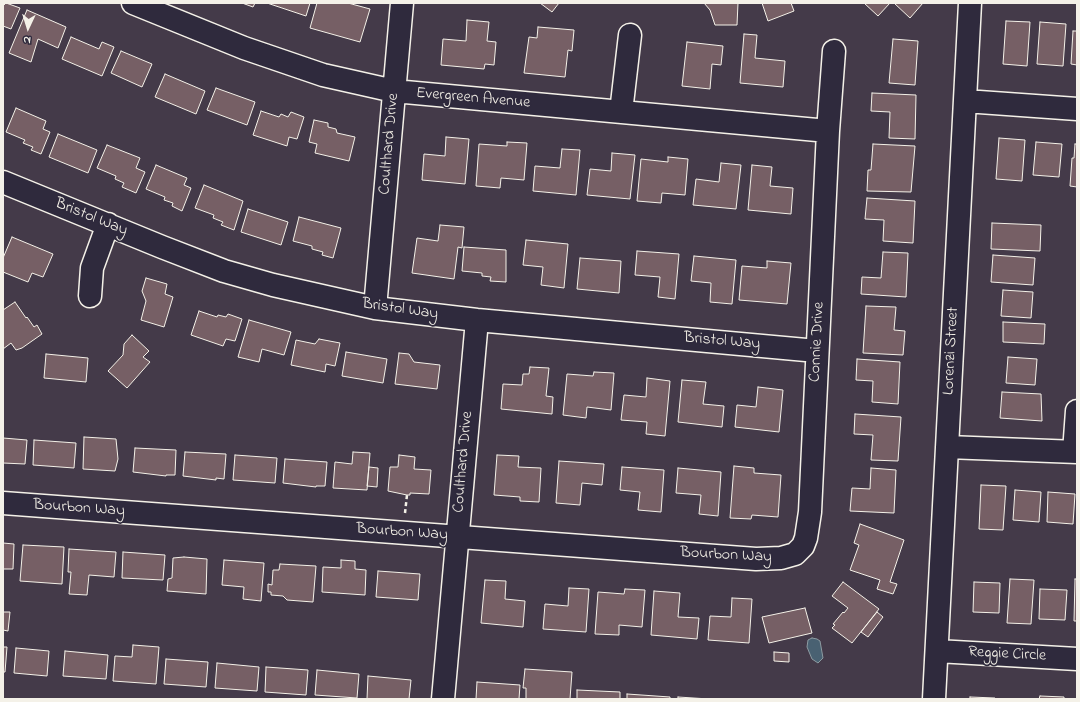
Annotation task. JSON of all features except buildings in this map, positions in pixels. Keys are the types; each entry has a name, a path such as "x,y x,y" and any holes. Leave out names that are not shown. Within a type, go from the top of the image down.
{"street":[{"name":"Evergreen Avenue","path":"133,3 244,48 323,75 394,91 828,131"},
{"name":"Coulthard Drive","path":"376,308 402,3"},
{"name":"Lorenzi Street","path":"934,699 970,3"},
{"path":"621,112 630,35"},
{"name":"Connie Drive","path":"800,550 806,538 809,524 828,131 834,51"},
{"path":"965,101 1077,109"},
{"name":"Bristol Way","path":"3,182 224,271 273,285 376,308 477,320 817,351"},
{"path":"90,296 92,268 108,224"},
{"name":"Coulthard Drive","path":"443,699 477,320"},
{"path":"947,447 1076,452 1077,411"},
{"name":"Bourbon Way","path":"3,503 756,559 790,557 800,550"},
{"name":"Reggie Circle","path":"937,651 1077,659"}],"path":[{"path":"405,514 407,494"}],"water":[{"path":"812,638 820,641 823,658 818,663 812,659 807,647 808,640"}]}
